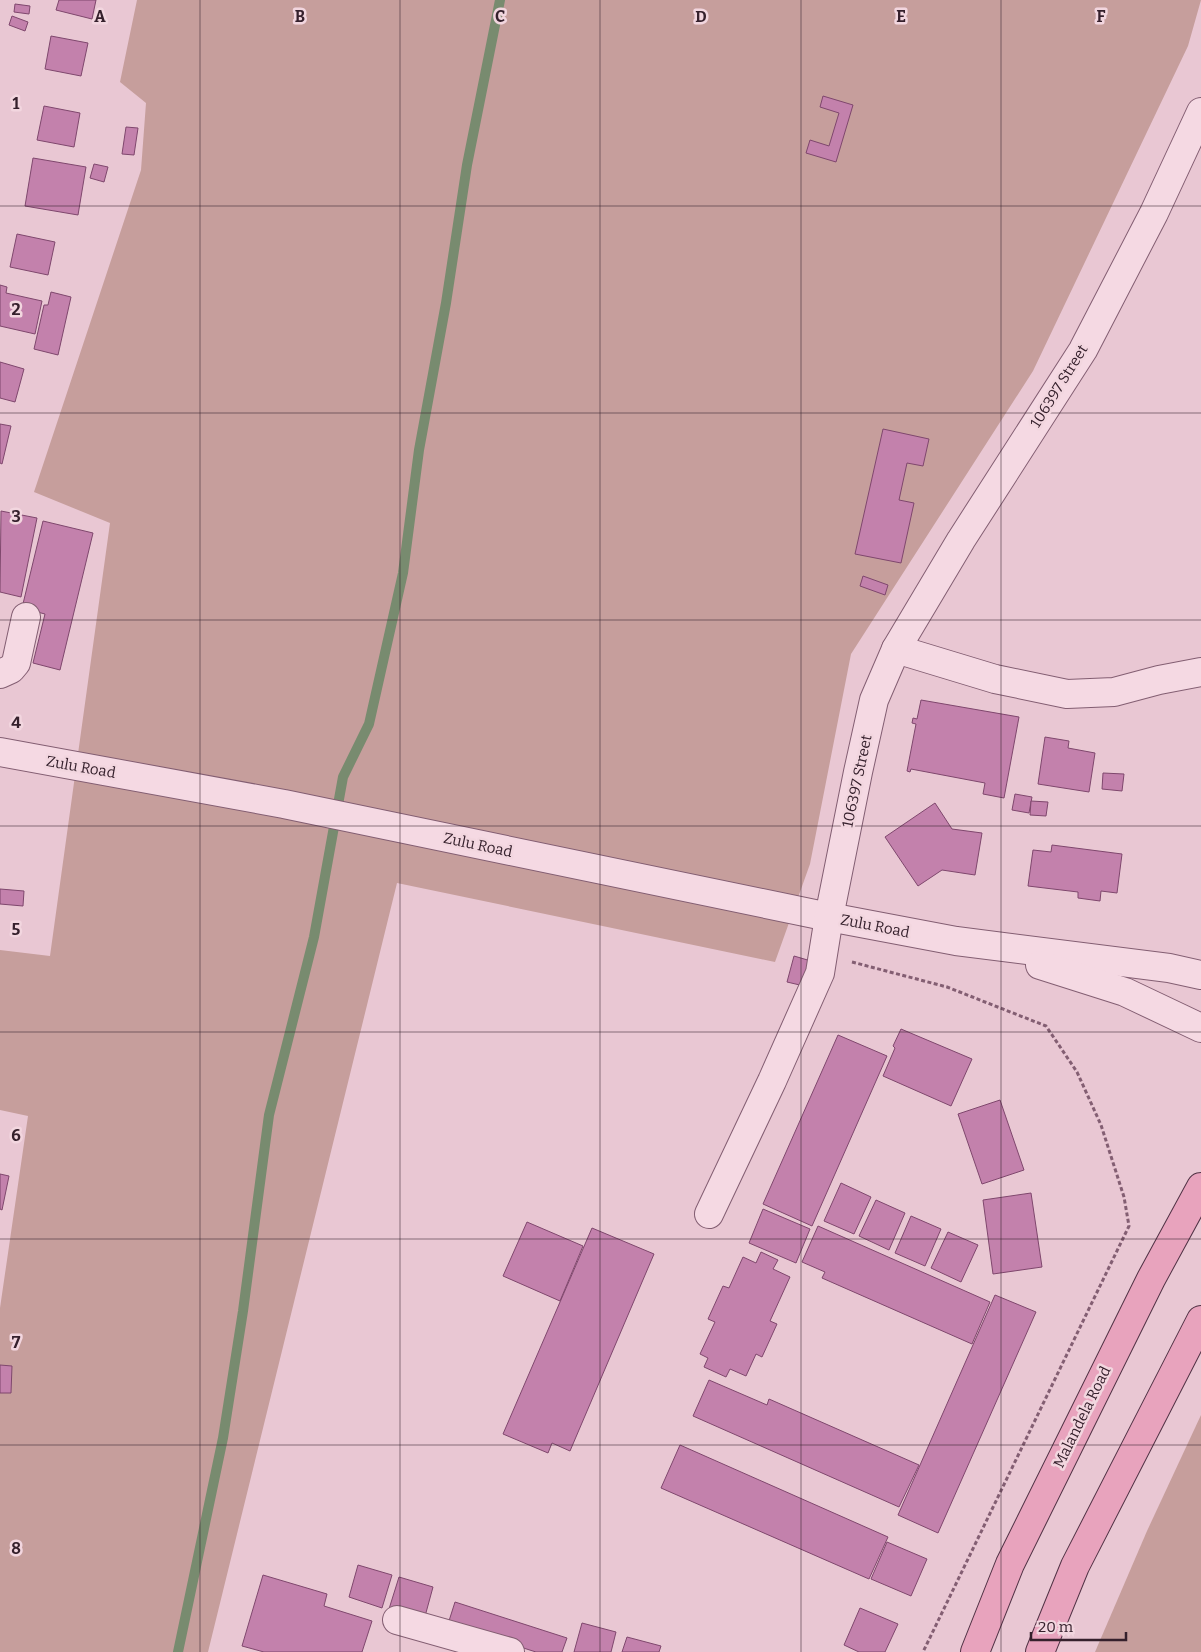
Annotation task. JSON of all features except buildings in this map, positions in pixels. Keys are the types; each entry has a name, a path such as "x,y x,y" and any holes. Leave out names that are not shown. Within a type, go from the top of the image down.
{"main road":[{"name":"Malandela Road","path":"975,1652 1010,1564 1151,1279 1201,1188"},
{"path":"1040,1652 1076,1566 1201,1320"}],"street":[{"name":"106397 Street","path":"708,1214 776,1072 820,973 829,917 874,700 896,649 961,540 1083,350 1154,213 1201,112"},
{"path":"0,674 10,669 16,663 26,617"},
{"path":"896,649 996,679 1067,694 1114,692 1201,672"},
{"name":"Zulu Road","path":"0,752 284,804 829,917 956,941 1169,968 1201,975"},
{"name":"Zulu Road","path":"956,941 1074,975 1125,992 1201,1028"},
{"path":"397,1620 510,1652"}],"path":[{"path":"823,954 948,987 1046,1026 1077,1072 1101,1125 1124,1198 1129,1226 923,1652"}],"shaded area":[{"path":"137,0 1201,0 1188,46 1033,371 851,654 810,864 775,962 397,883 208,1652 0,1652 0,1308 28,1116 0,1110 0,950 50,956 110,523 34,492 141,170 146,103 120,82"},
{"path":"1201,1415 1201,1652 1095,1652 1147,1531"}],"waterway":[{"path":"178,1652 223,1438 243,1311 269,1115 314,937 343,777 369,724 403,573 419,450 446,303 467,165 500,0"}]}
